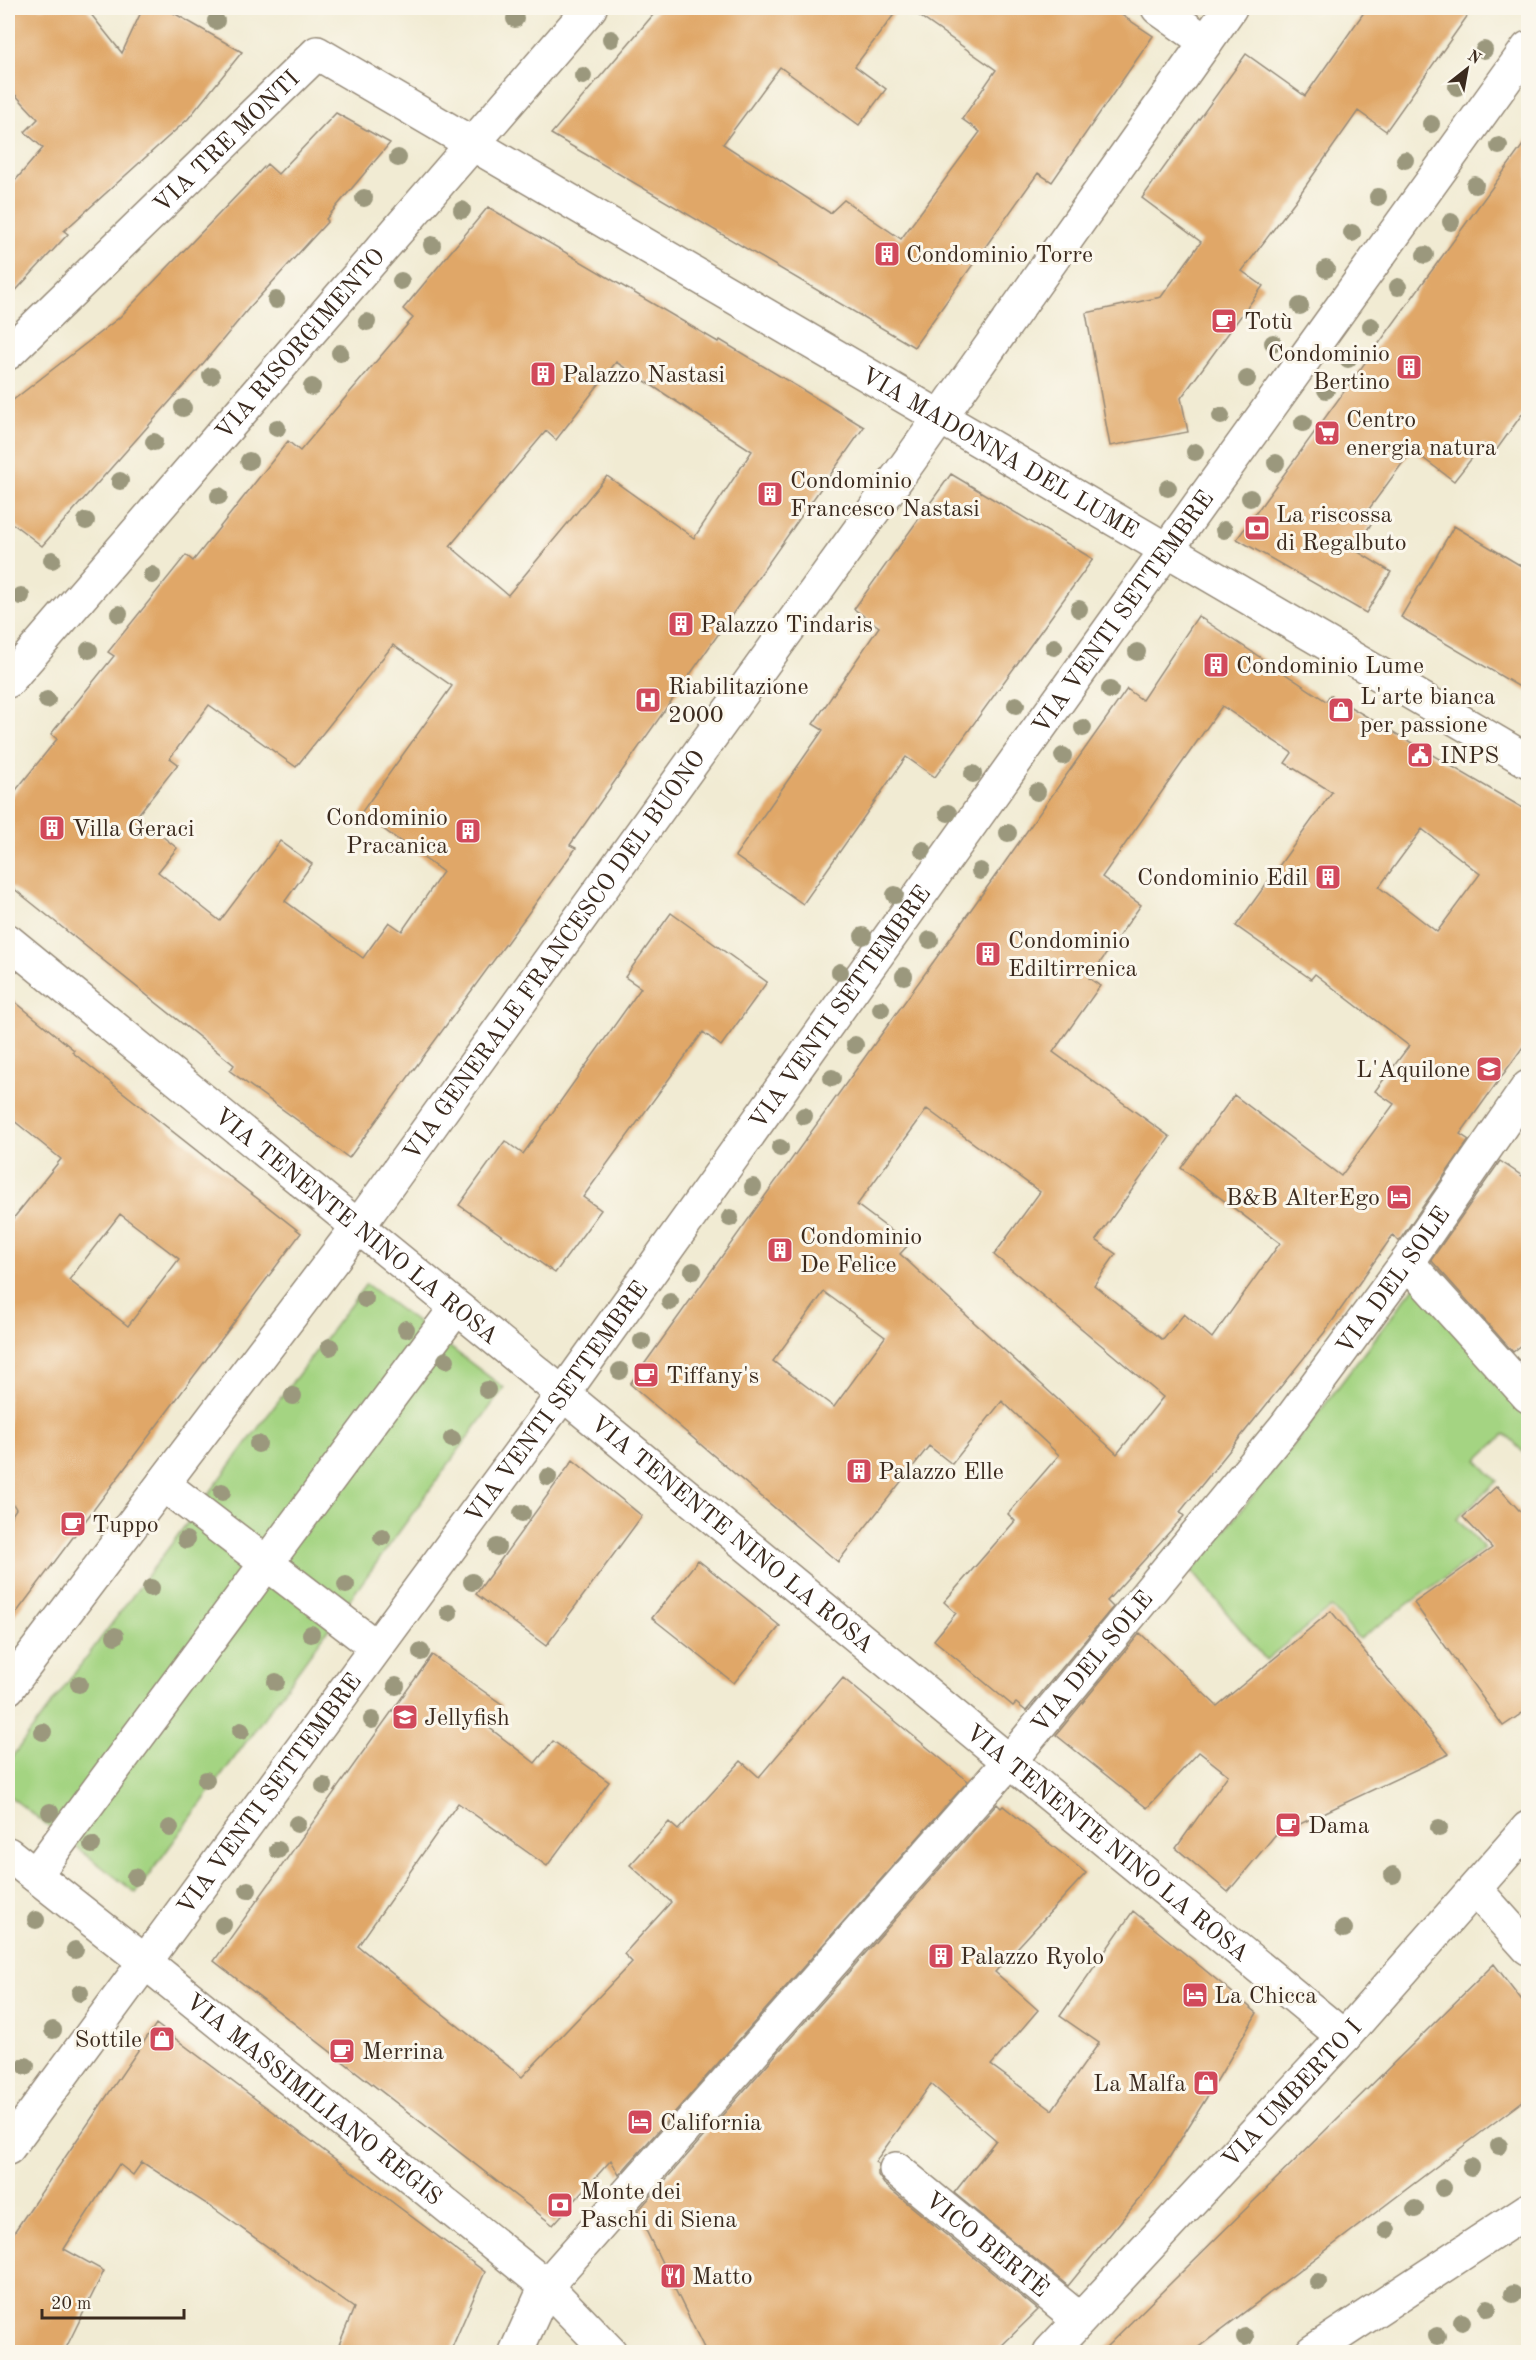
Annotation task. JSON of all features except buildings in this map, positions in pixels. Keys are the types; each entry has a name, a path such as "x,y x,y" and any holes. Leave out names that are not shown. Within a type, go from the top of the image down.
{"street":[{"name":"VIA RISORGIMENTO","path":"8,681 590,8"},
{"path":"1158,8 1206,42"},
{"name":"VIA GENERALE FRANCESCO DEL BUONO","path":"8,1688 357,1228 940,418 1230,8"},
{"name":"VIA VENTI SETTEMBRE","path":"8,2148 563,1394 1528,48"},
{"name":"VIA TRE MONTI","path":"8,354 317,53 472,144"},
{"name":"VIA MADONNA DEL LUME","path":"472,144 1528,761"},
{"name":"VIA TENENTE NINO LA ROSA","path":"8,941 1344,2037"},
{"name":"VIA DEL SOLE","path":"516,2352 546,2286 1008,1762 1286,1427 1407,1262 1528,1087"},
{"path":"1407,1262 1528,1396"},
{"path":"35,1875 456,1308"},
{"path":"163,1484 376,1647"},
{"name":"VIA UMBERTO I","path":"1050,2352 1344,2037 1528,1828"},
{"name":"VIA MASSIMILIANO REGIS","path":"8,1854 546,2286 610,2352"},
{"path":"1475,1889 1528,1948"},
{"name":"VICO BERTÈ","path":"896,2169 1079,2319"},
{"path":"1312,2352 1528,2210"}],"green space":[{"path":"1417,1283 1528,1405 1528,1455 1505,1434 1477,1460 1497,1481 1457,1519 1485,1549 1359,1639 1331,1607 1266,1660 1192,1571 1301,1436"},
{"path":"366,1284 504,1388 136,1893 8,1795 8,1762"}],"place":[{"name":"Condominio Torre","path":"887,254"},
{"name":"Totù","path":"1224,321"},
{"name":"Condominio Bertino","path":"1409,367"},
{"name":"Palazzo Nastasi","path":"543,374"},
{"name":"Centro energia natura","path":"1327,433"},
{"name":"Condominio Francesco Nastasi","path":"770,494"},
{"name":"La riscossa di Regalbuto","path":"1257,528"},
{"name":"Palazzo Tindaris","path":"681,624"},
{"name":"Condominio Lume","path":"1216,665"},
{"name":"Riabilitazione 2000","path":"648,700"},
{"name":"L'arte bianca per passione","path":"1341,710"},
{"name":"INPS","path":"1420,755"},
{"name":"Villa Geraci","path":"52,828"},
{"name":"Condominio Pracanica","path":"468,831"},
{"name":"Condominio Edil","path":"1328,877"},
{"name":"Condominio Ediltirrenica","path":"988,954"},
{"name":"L'Aquilone","path":"1489,1069"},
{"name":"B&B AlterEgo","path":"1399,1197"},
{"name":"Condominio De Felice","path":"780,1250"},
{"name":"Tiffany's","path":"646,1375"},
{"name":"Palazzo Elle","path":"859,1471"},
{"name":"Tuppo","path":"73,1524"},
{"name":"Jellyfish","path":"405,1717"},
{"name":"Dama","path":"1288,1825"},
{"name":"Palazzo Ryolo","path":"941,1956"},
{"name":"La Chicca","path":"1195,1995"},
{"name":"Sottile","path":"162,2039"},
{"name":"Merrina","path":"342,2051"},
{"name":"La Malfa","path":"1206,2083"},
{"name":"California","path":"640,2122"},
{"name":"Monte dei Paschi di Siena","path":"560,2205"},
{"name":"Matto","path":"673,2276"}]}
